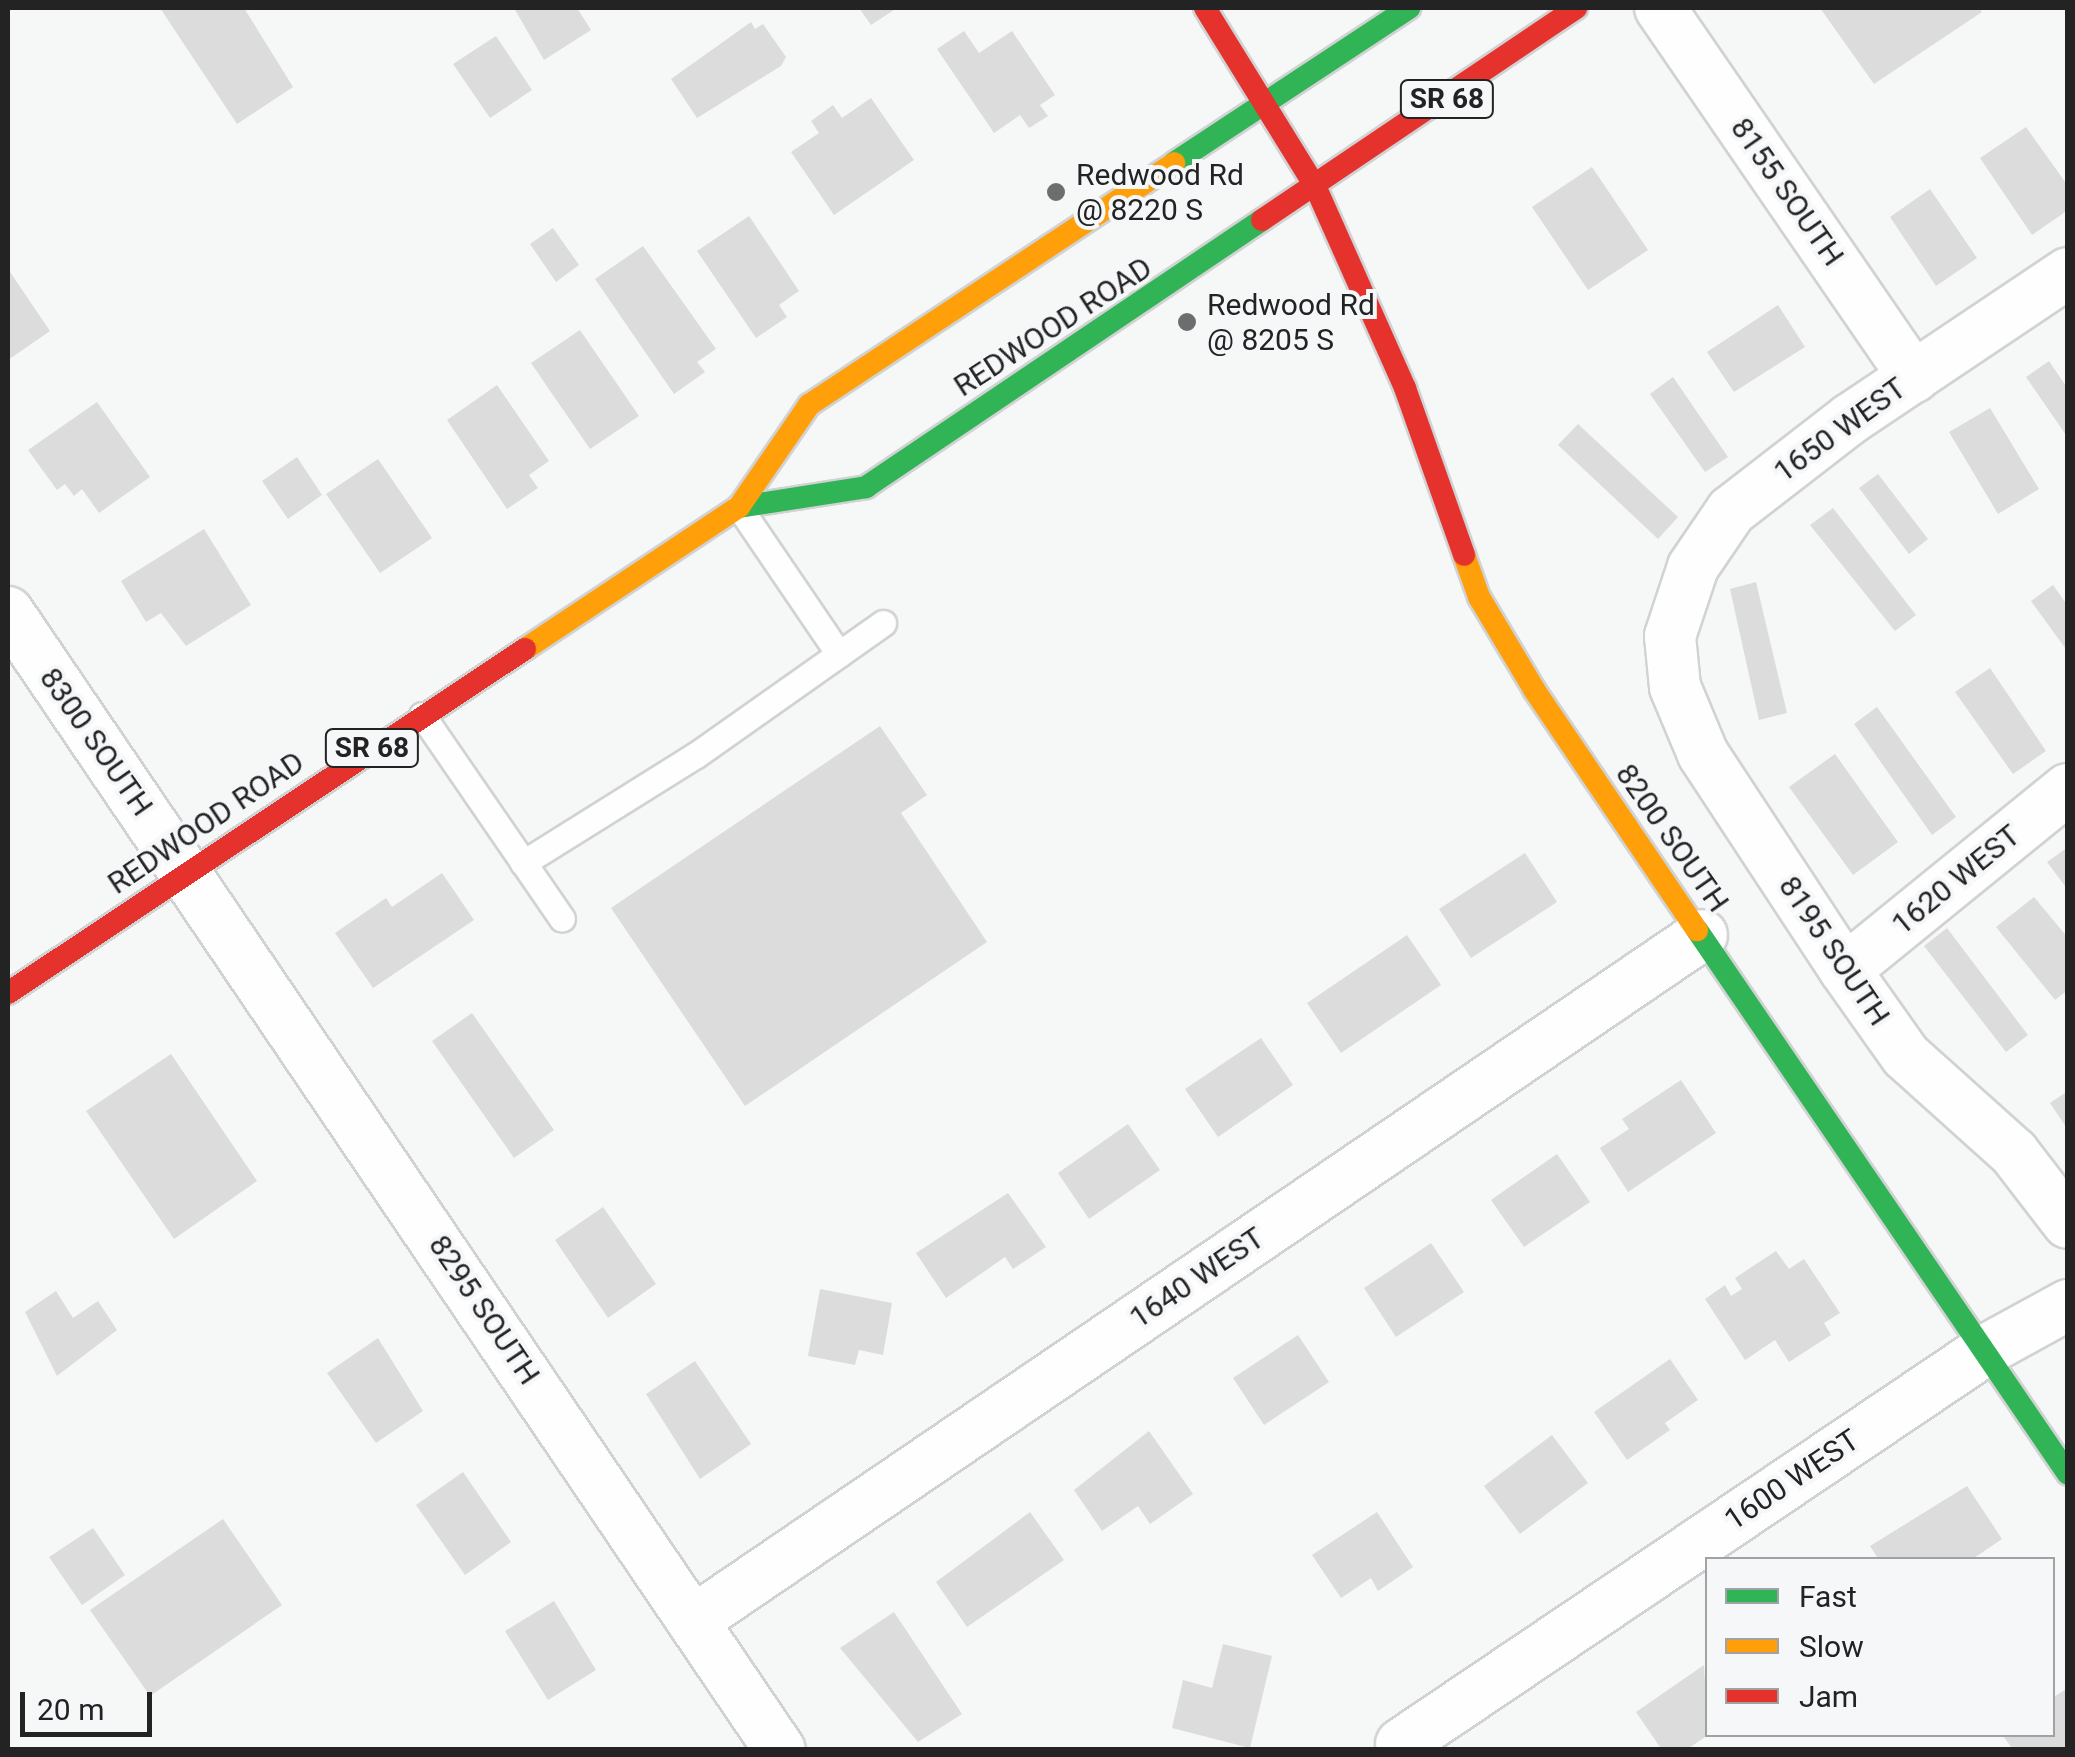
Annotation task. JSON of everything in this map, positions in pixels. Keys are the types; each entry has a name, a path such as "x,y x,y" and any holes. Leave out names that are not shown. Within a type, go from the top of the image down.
{"main road":[{"name":"8200 SOUTH","path":"1205,8 1316,188 1406,388 1479,597 1535,692 2068,1474"},
{"name":"REDWOOD ROAD","path":"8,992 739,507 809,405 1409,8"},
{"name":"REDWOOD ROAD","path":"739,507 866,486 1316,188 1576,8"}],"street":[{"name":"8155 SOUTH","path":"1660,8 1914,377"},
{"name":"1650 WEST","path":"1670,636 1693,567 1731,512 1914,377 2068,273"},
{"name":"8300 SOUTH","path":"8,612 188,870"},
{"name":"8195 SOUTH","path":"1670,636 1675,687 1703,754 1845,970 1906,1056 1935,1089 2014,1154 2068,1222"},
{"name":"1620 WEST","path":"1845,970 2068,790"},
{"name":"8295 SOUTH","path":"188,870 780,1750"},
{"name":"1640 WEST","path":"693,1621 1702,934"},
{"name":"1600 WEST","path":"1402,1744 1984,1351 2068,1306"}],"lane":[{"path":"739,507 839,654"},
{"path":"523,863 883,623"},
{"path":"422,715 562,919"}],"building":[{"path":"160,8 244,8 293,87 237,124"},
{"path":"514,8 577,8 591,30 544,60"},
{"path":"859,8 897,8 871,25"},
{"path":"1820,8 1979,8 1982,12 1874,84"},
{"path":"751,22 755,29 763,24 786,57 781,66 697,118 671,79"},
{"path":"964,31 979,53 1012,31 1055,95 1040,105 1048,116 1029,128 1020,115 994,133 937,49"},
{"path":"496,36 532,90 490,118 453,64"},
{"path":"871,98 914,160 834,215 791,152 819,133 811,121 833,105 842,118"},
{"path":"2026,127 2068,186 2068,210 2032,235 1980,158"},
{"path":"1592,167 1648,250 1588,290 1532,207"},
{"path":"1930,189 1977,258 1936,286 1890,217"},
{"path":"749,216 799,291 779,305 787,317 756,338 697,251"},
{"path":"553,228 579,265 556,282 530,244"},
{"path":"643,246 716,349 697,362 705,372 674,394 595,279"},
{"path":"8,269 50,331 8,360"},
{"path":"1778,305 1805,347 1734,392 1707,352"},
{"path":"580,330 639,416 590,449 531,363"},
{"path":"2049,361 2068,389 2068,438 2026,377"},
{"path":"1673,377 1728,457 1705,472 1650,394"},
{"path":"497,385 549,461 529,475 538,488 507,509 447,420"},
{"path":"97,402 150,477 99,513 82,489 74,496 65,484 57,490 28,450"},
{"path":"1990,408 2039,489 1998,514 1949,432"},
{"path":"1578,424 1678,517 1658,539 1558,445"},
{"path":"297,457 322,495 288,519 262,481"},
{"path":"378,459 432,538 380,573 326,494"},
{"path":"1878,474 1928,539 1909,554 1859,488"},
{"path":"1833,508 1916,615 1895,631 1810,525"},
{"path":"204,529 251,605 186,646 161,613 146,622 121,581"},
{"path":"1756,582 1787,713 1759,720 1730,589"},
{"path":"2053,585 2068,606 2068,652 2031,601"},
{"path":"1990,668 2046,751 2013,774 1955,692"},
{"path":"1877,707 1956,817 1932,835 1854,724"},
{"path":"880,726 927,795 901,813 987,942 745,1106 611,908"},
{"path":"1835,754 1898,842 1853,875 1789,787"},
{"path":"2068,847 2068,890 2047,862"},
{"path":"1525,853 1557,902 1471,958 1439,909"},
{"path":"442,873 474,920 373,988 335,933 386,898 392,907"},
{"path":"2034,897 2068,938 2068,990 2055,1000 1996,927"},
{"path":"1947,928 2028,1035 2006,1052 1924,946"},
{"path":"1407,935 1441,985 1341,1053 1307,1003"},
{"path":"472,1013 554,1130 514,1158 432,1041"},
{"path":"1261,1038 1293,1085 1218,1137 1185,1089"},
{"path":"171,1054 257,1181 174,1239 86,1111"},
{"path":"1681,1080 1716,1133 1628,1192 1600,1148 1629,1129 1622,1119"},
{"path":"2068,1091 2068,1130 2050,1103"},
{"path":"1128,1124 1160,1170 1089,1219 1058,1173"},
{"path":"1557,1154 1590,1202 1524,1247 1491,1200"},
{"path":"1008,1193 1046,1247 1013,1269 1005,1257 946,1298 916,1253"},
{"path":"603,1207 656,1284 608,1318 555,1240"},
{"path":"1431,1243 1464,1292 1396,1337 1364,1288"},
{"path":"1776,1251 1789,1269 1804,1259 1840,1313 1824,1323 1831,1335 1789,1362 1775,1340 1745,1360 1705,1299 1725,1285 1731,1296 1742,1289 1735,1278"},
{"path":"820,1289 892,1303 883,1355 859,1350 855,1365 808,1356"},
{"path":"56,1291 73,1318 98,1301 117,1330 57,1376 25,1312"},
{"path":"1298,1335 1329,1382 1264,1425 1233,1378"},
{"path":"378,1338 423,1411 376,1443 327,1373"},
{"path":"1670,1359 1698,1400 1665,1423 1670,1430 1627,1460 1594,1412"},
{"path":"695,1361 751,1444 700,1479 646,1394"},
{"path":"1149,1431 1193,1494 1150,1524 1138,1506 1102,1531 1074,1490"},
{"path":"1552,1435 1588,1483 1520,1534 1484,1486"},
{"path":"463,1472 511,1542 465,1575 416,1505"},
{"path":"1967,1486 2002,1539 1975,1557 1877,1557 1870,1546"},
{"path":"1030,1512 1064,1560 967,1627 936,1582"},
{"path":"1377,1512 1413,1567 1378,1591 1371,1578 1341,1598 1312,1555"},
{"path":"223,1519 282,1605 150,1696 90,1610"},
{"path":"93,1528 125,1575 82,1605 49,1557"},
{"path":"554,1601 596,1670 548,1700 505,1631"},
{"path":"894,1612 962,1714 918,1742 840,1648"},
{"path":"1223,1644 1272,1656 1250,1748 1172,1728 1183,1680 1212,1688"},
{"path":"1704,1665 1705,1737 1686,1750 1662,1750 1636,1712"},
{"path":"2068,1688 2068,1750 2013,1750 2004,1737 2055,1737 2055,1696"}],"traffic: fast":[{"path":"1174,163 1409,8"},
{"path":"739,507 866,487 1262,220"},
{"path":"1697,930 2068,1474"}],"traffic: slow":[{"path":"525,649 739,507 809,405 1174,163"},
{"path":"1464,555 1479,597 1535,691 1697,930"}],"traffic: jam":[{"path":"1205,8 1316,188 1405,388 1464,555"},
{"path":"1262,220 1576,8"},
{"path":"8,993 525,649"}],"place":[{"name":"Redwood Rd @ 8220 S","path":"1056,192"},
{"name":"Redwood Rd @ 8205 S","path":"1187,322"}]}
